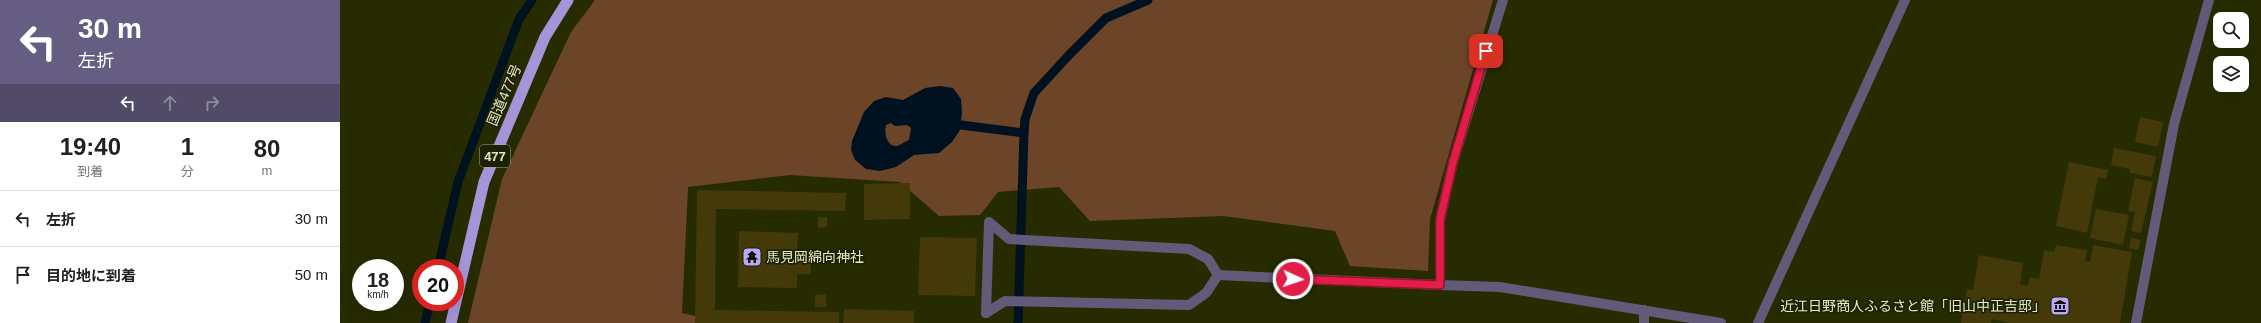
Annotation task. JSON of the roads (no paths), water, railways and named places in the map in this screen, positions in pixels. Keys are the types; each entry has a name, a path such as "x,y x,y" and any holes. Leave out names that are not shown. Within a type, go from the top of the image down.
{"highway":[{"name":"国道477号","path":"451,323 484,182 545,37 568,0"}],"street":[{"path":"1440,285 1440,220 1466,116 1503,0"},
{"path":"1758,323 1905,0"},
{"path":"2136,323 2174,124 2209,0"},
{"path":"989,222 1009,239 1189,249 1208,258 1218,275 1206,293 1189,305 1005,302 986,313 989,222"},
{"path":"1218,275 1500,287 1721,323"},
{"path":"1644,310 1644,323"}],"water":[{"path":"940,86 953,88 961,99 962,112 960,130 952,142 939,153 914,155 896,167 880,171 866,169 855,160 851,150 852,141 864,112 874,101 886,97 903,100 925,88","holes":["891,123 895,126 907,125 911,128 909,140 897,146 890,144 885,131 886,125"]}],"waterway":[{"path":"440,259 458,182 519,19 532,0"},
{"path":"1018,323 1024,133 1025,119 1034,93 1106,18 1148,0"},
{"path":"961,125 1024,133"},
{"path":"425,323 428,311"}],"place":[{"name":"馬見岡綿向神社","path":"752,257"},
{"name":"近江日野商人ふるさと館「旧山中正吉邸」","path":"2060,306"}]}
